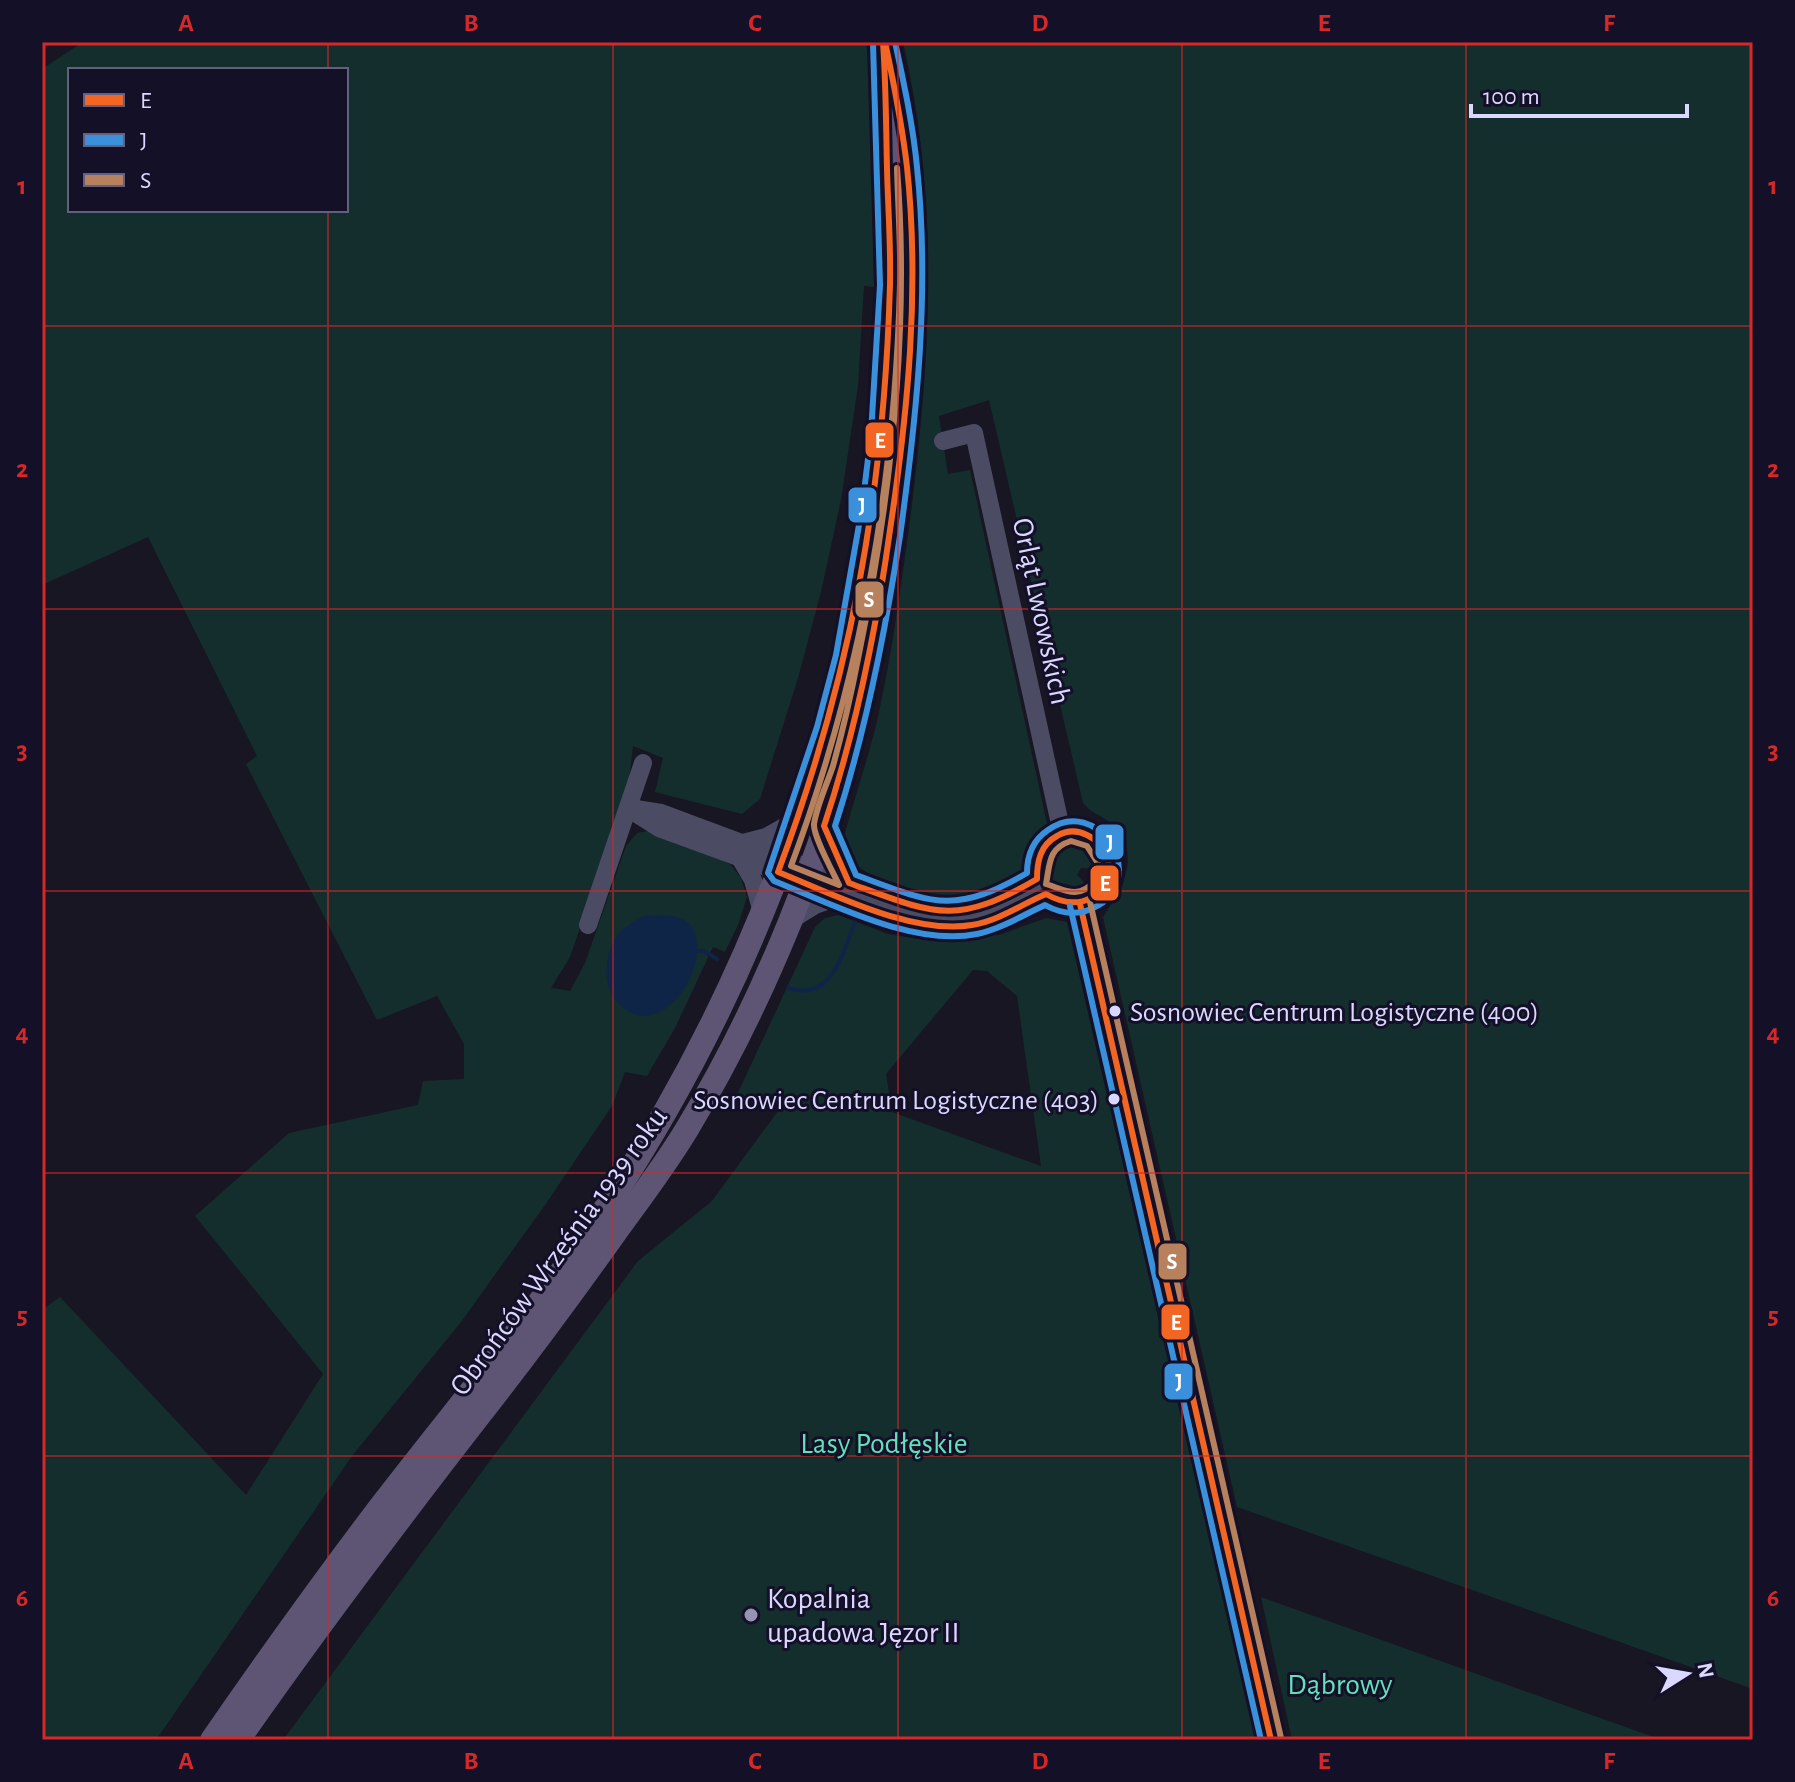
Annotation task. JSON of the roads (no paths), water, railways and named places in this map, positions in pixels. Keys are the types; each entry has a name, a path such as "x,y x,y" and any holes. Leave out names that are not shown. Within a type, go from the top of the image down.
{"main road":[{"name":"Obrońców Września 1939 roku","path":"212,1740 341,1559 504,1349 595,1224 686,1075 725,997 781,866 822,742 856,606 873,505 882,427 890,281 884,42"},
{"name":"Obrońców Września 1939 roku","path":"238,1740 361,1568 556,1316 673,1151 728,1055 789,921 824,826 856,723 868,671 893,517 906,399 911,283 908,186 901,112 884,42"}],"street":[{"name":"Orląt Lwowskich","path":"943,441 974,433 1062,833"},
{"path":"588,925 643,763"},
{"path":"629,809 659,828 742,850 846,889 911,905 968,911 1042,887"},
{"path":"742,850 798,819"},
{"path":"824,826 846,889"},
{"path":"1071,831 1090,836 1098,842 1108,859 1109,869 1103,887 1097,895 1080,904 1062,904 1042,887 1037,856 1051,838 1062,833 1071,831"},
{"path":"742,850 762,912"},
{"path":"789,921 846,889"},
{"path":"1080,904 1271,1740"}],"water":[{"path":"643,916 682,918 695,934 697,951 693,970 672,1004 657,1013 640,1015 622,1007 615,1000 606,972 609,952 618,934"}],"waterway":[{"path":"788,988 803,991 816,988 826,981 841,959 856,920"},
{"path":"697,951 704,951 717,959"}],"place":[{"name":"Sosnowiec Centrum Logistyczne (400)","path":"1115,1011"},
{"name":"Sosnowiec Centrum Logistyczne (403)","path":"1114,1099"},
{"name":"Kopalnia upadowa Jęzor II","path":"751,1615"}],"park label":[{"name":"Lasy Podłęskie","path":"884,1443"},
{"name":"Dąbrowy","path":"1340,1684"}]}
